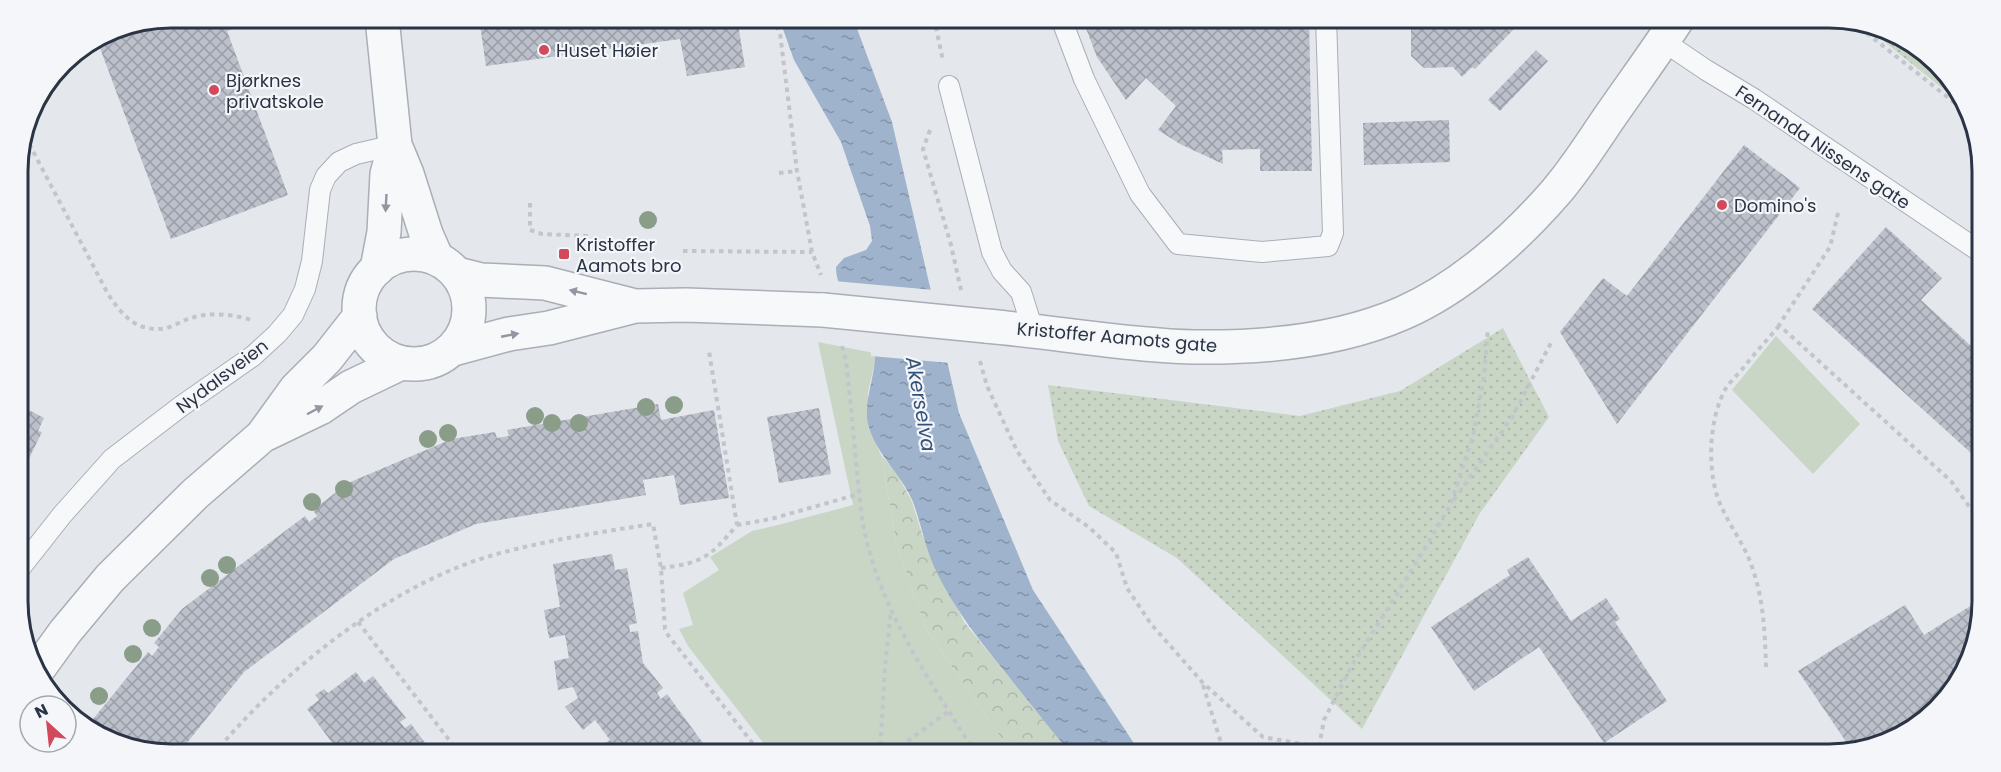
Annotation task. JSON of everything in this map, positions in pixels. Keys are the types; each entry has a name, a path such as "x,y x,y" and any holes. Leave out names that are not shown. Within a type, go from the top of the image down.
{"street":[{"path":"383,29 395,145 426,234 465,288 469,304 469,320 463,336 453,349 429,362 415,365 401,363 373,346 367,337 360,316 363,290 368,279 377,269 395,258 406,255 427,255 447,266"},
{"name":"Kristoffer Aamots gate","path":"453,349 635,306 686,305 823,295 982,340 1033,330 1192,347 1263,345 1336,334 1402,313 1436,296 1496,252 1556,192 1670,29"},
{"path":"377,269 384,232 387,174 395,145"},
{"name":"Kristoffer Aamots gate","path":"447,266 481,280 545,283 635,306"},
{"path":"43,663 110,578 195,494 262,436 296,389 327,358 360,316"},
{"path":"262,436 320,408 351,387 401,363"}],"lane":[{"path":"1065,28 1084,79 1140,194 1178,244 1262,252 1328,246 1333,233 1326,28"},
{"name":"Fernanda Nissens gate","path":"1670,29 1706,70 1754,99 1972,246"},
{"path":"949,86 992,252 1002,271 1021,292 1033,330"},
{"name":"Nydalsveien","path":"28,558 62,515 112,459 180,407 253,356 277,334 292,315 305,289 312,261 320,190 326,176 339,162 356,154 395,145"}],"path":[{"path":"778,29 797,171 812,252 823,295"},
{"path":"936,29 949,86 923,149 951,245 964,300"},
{"path":"1868,34 1954,103"},
{"path":"31,147 108,294 122,315 139,326 161,330 192,317 241,316 266,325 277,334"},
{"path":"779,173 797,171"},
{"path":"530,203 530,230 542,234 588,236 597,251"},
{"path":"1766,667 1765,624 1754,572 1743,543 1722,508 1713,487 1712,449 1718,410 1727,387 1779,325 1830,247 1838,213"},
{"path":"683,251 812,252"},
{"path":"1779,325 1951,481 1972,511"},
{"path":"1450,506 1473,436 1484,377 1488,328"},
{"path":"841,340 851,401 865,534 876,572 891,609 919,663 969,744"},
{"path":"982,340 987,386 1017,451 1050,500 1090,528 1116,553 1127,588 1151,624 1203,683 1263,737 1298,743"},
{"path":"1320,743 1324,720 1351,667 1450,506 1512,417 1552,340"},
{"path":"709,351 737,525"},
{"path":"661,568 686,565 702,559 722,543 737,525 771,519 859,494"},
{"path":"223,744 263,701 306,663 358,622 408,591 459,567 496,554 575,536 653,524 661,568 665,629 752,744"},
{"path":"881,744 891,609"},
{"path":"358,622 452,744"},
{"path":"1203,683 1221,743"},
{"path":"904,744 949,711"}],"green space":[{"path":"1879,37 1917,58 1927,66 1922,72"},
{"path":"1927,66 1949,93 1922,72"},
{"path":"1503,328 1549,417 1480,513 1362,729 1177,558 1089,506 1058,441 1048,385 1300,416 1400,391"},
{"path":"1776,336 1860,424 1813,474 1732,390"},
{"path":"818,342 874,353 875,361 868,392 868,427 881,455 896,542 926,629 1005,744 764,744 688,646 679,629 693,625 683,593 719,570 710,557 752,531 853,505"},
{"path":"881,455 897,474 912,502 922,534 964,622 1062,743 1005,744 926,629 896,542"}],"water":[{"name":"Akerselva","path":"783,29 857,29 892,122 959,413 1033,590 1134,743 1063,743 978,637 938,575 913,502 903,483 878,448 869,428 867,406 874,371 875,348 868,329 845,296 837,277 836,267 844,258 866,250 872,241 870,226 841,142 794,60"}],"pier":[{"path":"834,281 934,290 950,363 871,356 870,340 859,312 839,291"}],"building":[{"path":"1086,28 1309,28 1312,171 1260,171 1260,149 1222,150 1223,164 1180,144 1158,130 1176,106 1146,78 1126,100 1097,57"},
{"path":"1411,28 1515,28 1475,69 1472,67 1462,77 1453,67 1424,68 1411,56"},
{"path":"232,29 227,31 288,195 171,239 100,48 126,36 144,31"},
{"name":"Huset Høier","path":"481,29 739,29 745,67 687,76 680,39 486,66"},
{"path":"1536,50 1548,61 1500,111 1488,100"},
{"path":"1449,120 1450,162 1364,165 1363,123"},
{"path":"1744,145 1800,188 1617,424 1560,332 1603,278 1627,296"},
{"path":"1886,227 1942,278 1921,300 1972,347 1972,454 1812,309"},
{"path":"639,238 640,248 617,251 616,241"},
{"path":"658,404 661,420 714,410 729,498 680,505 674,475 643,480 646,495 476,524 394,559 244,672 186,744 134,739 108,729 93,719 148,652 152,656 159,647 154,643 182,609 305,516 309,522 317,516 313,510 348,483 452,439 495,432 497,438 509,436 507,430"},
{"path":"819,408 831,474 779,483 767,417"},
{"path":"28,410 44,418 38,431 42,432 28,460"},
{"path":"612,554 615,570 627,568 637,623 629,625 630,632 638,631 643,663 663,688 657,693 661,699 667,694 703,744 604,744 610,740 595,720 583,730 565,707 578,698 573,687 558,690 554,661 569,658 565,635 549,638 544,610 560,607 553,564"},
{"path":"1528,557 1571,621 1606,598 1620,619 1615,622 1667,701 1604,743 1539,647 1474,691 1431,627 1510,575 1507,570"},
{"path":"1905,605 1924,635 1972,605 1970,628 1958,664 1931,702 1917,714 1884,733 1846,742 1798,671"},
{"path":"356,672 364,683 373,676 406,718 400,722 405,728 411,724 426,744 333,744 307,709 319,700 315,695 324,689 328,693"}],"place":[{"name":"Huset Høier","path":"544,50"},
{"name":"Bjørknes privatskole","path":"214,90"},
{"name":"Domino's","path":"1722,205"},
{"name":"Kristoffer Aamots bro","path":"564,254"}]}
